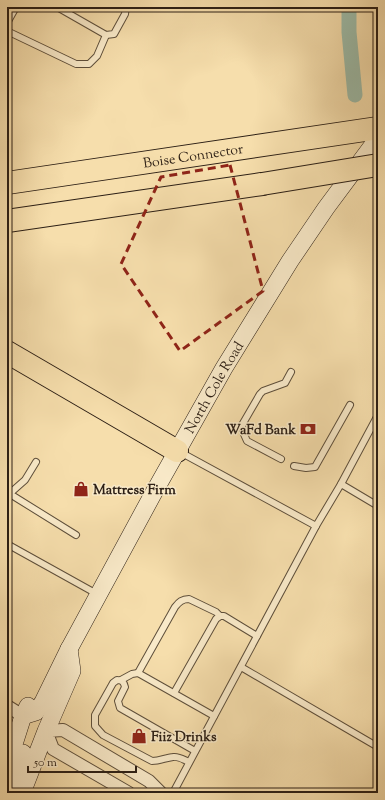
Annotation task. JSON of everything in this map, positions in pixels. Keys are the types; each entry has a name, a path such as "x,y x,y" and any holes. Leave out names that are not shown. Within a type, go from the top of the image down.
{"highway":[{"name":"Boise Connector","path":"7,183 378,128"},
{"path":"7,220 262,184 378,165"},
{"path":"7,352 177,451"}],"main road":[{"name":"North Cole Road","path":"7,766 23,716 52,660 69,649 224,368 290,261 326,208 378,138"},
{"path":"22,793 46,731 72,671 69,649"},
{"path":"9,793 30,730 30,723 23,716"}],"street":[{"path":"7,706 23,716"},
{"path":"129,793 53,749 46,731 63,730 149,781 161,793"}],"lane":[{"path":"7,22 16,7"},
{"path":"57,7 106,35 114,34 125,14 126,7"},
{"path":"7,32 76,64 89,64 97,56 106,35"},
{"path":"281,459 247,441 242,425 260,394 263,391 284,383 291,372"},
{"path":"294,466 306,468 314,467 350,405"},
{"path":"173,793 316,526 341,484 378,415"},
{"path":"177,451 316,526"},
{"path":"36,462 25,480 8,495 76,535"},
{"path":"341,484 378,506"},
{"path":"7,544 98,595"},
{"path":"138,674 175,607 179,601 184,599 189,599 216,612 220,616 224,616 257,636"},
{"path":"174,693 216,619 220,616"},
{"path":"241,667 378,747"},
{"path":"189,762 179,757 152,761 102,734 95,726 95,715 117,680 121,680 132,674 138,674 214,716"},
{"path":"121,680 124,682 125,687 118,701 120,708 195,751"}],"highlighted area":[{"path":"230,165 263,291 180,351 121,264 161,177"}],"waterway":[{"path":"349,7 349,32 355,95"}],"place":[{"name":"WaFd Bank","path":"308,429"},
{"name":"Mattress Firm","path":"81,489"},
{"name":"Fiiz Drinks","path":"139,736"}]}
